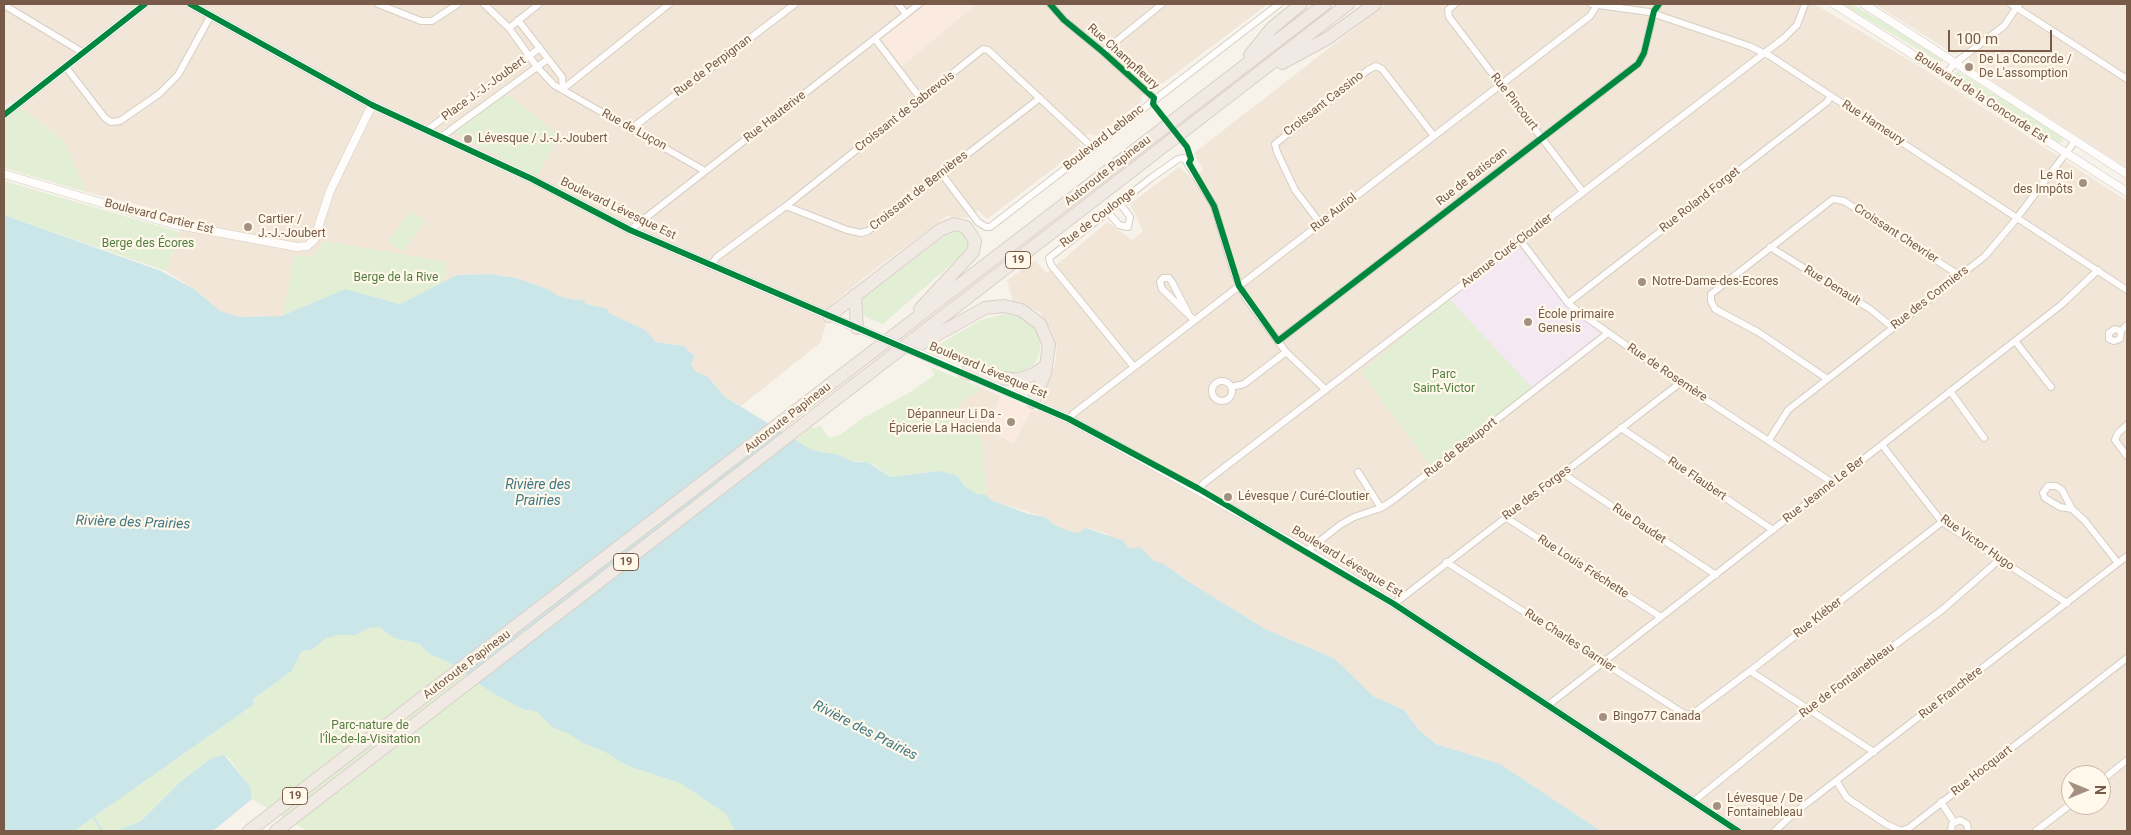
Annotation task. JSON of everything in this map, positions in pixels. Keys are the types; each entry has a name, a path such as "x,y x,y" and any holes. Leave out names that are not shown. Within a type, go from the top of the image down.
{"highway":[{"path":"1235,73 1272,28 1301,4"},
{"name":"Autoroute Papineau","path":"249,831 434,691 1325,4"},
{"name":"Autoroute Papineau","path":"276,831 810,421 1348,4"},
{"path":"1245,84 1328,38 1375,4"},
{"path":"829,316 940,230 958,224 969,230 975,241 973,252 946,279 900,331"},
{"path":"854,295 857,328"},
{"path":"884,363 979,311 1004,306 1026,312 1040,324 1049,345 1045,373 1033,402"},
{"path":"965,373 1018,380 1032,375 1046,366"}],"street":[{"path":"4,115 145,4"},
{"name":"Boulevard Lévesque Est","path":"190,4 372,104 532,179 630,230 1069,419 1199,489 1394,604 1738,831"},
{"path":"378,4 426,21 443,15 458,4"},
{"name":"Rue de Luçon","path":"484,4 509,28 537,67 554,85 705,171"},
{"path":"509,28 539,4"},
{"path":"563,89 669,4"},
{"name":"Rue de Perpignan","path":"632,128 795,4"},
{"path":"898,4 906,14"},
{"name":"Rue Hauterive","path":"630,230 919,4"},
{"name":"Rue Champfleury","path":"1050,4 1064,20 1154,98"},
{"name":"Boulevard Leblanc","path":"941,173 978,222 988,228 1093,148 1154,98 1279,4"},
{"name":"Rue Pincourt","path":"1455,4 1447,12 1449,17 1583,192"},
{"name":"Rue Hameury","path":"1594,4 1653,13 1765,53 2127,290"},
{"name":"Rue Auriol","path":"1069,419 1134,366 1590,16 1594,4"},
{"path":"1653,13 1659,4"},
{"name":"Avenue Curé-Cloutier","path":"1199,489 1204,483 1765,53 1794,29 1804,4"},
{"name":"Boulevard de la Concorde Est","path":"1834,4 2127,192"},
{"name":"Boulevard de la Concorde Est","path":"1864,4 2127,174"},
{"path":"4,5 82,52"},
{"path":"1103,52 1158,5"},
{"path":"1945,75 1956,63 2004,26 2016,5 2127,79"},
{"name":"Rue de Batiscan","path":"1278,342 1638,64 1644,54 1653,13"},
{"path":"65,66 104,118 111,122 120,121 159,94 178,75 211,15"},
{"path":"518,20 562,77 563,89"},
{"path":"875,38 921,99"},
{"name":"Place J.-J.-Joubert","path":"428,130 540,48"},
{"name":"Croissant de Sabrevois","path":"710,266 717,257 786,206 984,49 988,50 1093,148"},
{"name":"Place J.-J.-Joubert","path":"441,137 548,59"},
{"name":"Croissant Cassino","path":"1320,223 1294,190 1275,145 1278,140 1362,75 1373,67 1380,67 1434,136"},
{"name":"Rue Roland Forget","path":"1568,303 1832,96"},
{"name":"Croissant de Bernières","path":"786,206 861,233 868,231 1040,98"},
{"name":"Boulevard Cartier Est","path":"4,174 173,224 297,247 307,246 314,240 330,191 372,104"},
{"name":"Rue des Cormiers","path":"1768,440 1788,410 1826,378 1985,256 2018,217 2075,141"},
{"name":"Rue de Coulonge","path":"1134,366 1049,260 1051,254 1178,159 1184,158 1189,163 1214,206 1239,286"},
{"name":"Croissant Chevrier","path":"1826,378 1758,332 1716,309 1710,301 1710,294 1822,205 1833,199 1844,200 1959,275"},
{"path":"1107,211 1119,225 1128,227 1130,217 1120,202"},
{"name":"Rue de Rosemère","path":"1520,241 1568,303 1680,383 1834,483"},
{"name":"Rue Denault","path":"1770,247 1870,309 1892,327"},
{"name":"Rue Jeanne Le Ber","path":"1547,706 2061,306 2098,270"},
{"path":"1188,313 1170,279 1163,278 1160,282 1162,289 1194,320"},
{"path":"1239,286 1286,352 1326,390"},
{"path":"2121,331 2127,325"},
{"name":"Rue de Beauport","path":"1307,551 1340,525 1354,517 1380,508 1608,333"},
{"path":"2015,341 2051,387"},
{"path":"1231,387 1244,384 1286,352"},
{"name":"Rue des Forges","path":"1394,604 1505,516 1680,383"},
{"path":"1950,391 1984,438"},
{"path":"2127,425 2118,433 2115,440 2127,456"},
{"name":"Rue Flaubert","path":"1621,428 1773,530"},
{"name":"Rue Victor Hugo","path":"1882,445 1942,522 2067,603"},
{"path":"1358,472 1380,508"},
{"name":"Rue Daudet","path":"1562,473 1716,574"},
{"path":"2072,509 2060,507 2045,498 2043,493 2048,486 2056,486 2062,490 2072,509 2085,521 2118,563"},
{"name":"Rue Louis Fréchette","path":"1505,516 1661,617"},
{"name":"Rue Kléber","path":"1694,713 1942,522"},
{"name":"Rue Franchère","path":"1775,831 2127,556"},
{"name":"Rue de Fontainebleau","path":"1694,801 1808,709 1942,610 2000,560"},
{"name":"Rue Charles Garnier","path":"1446,562 1686,715 1694,713"},
{"name":"Rue Hocquart","path":"1837,782 1847,798 1886,824 1901,831 1909,828 2127,658"},
{"path":"1750,671 1874,752"},
{"path":"2111,773 2127,760"},
{"path":"1941,802 1954,822"},
{"path":"2036,831 2061,812"},
{"path":"1954,822 1960,820 1965,822 1968,831"},
{"path":"1951,831 1954,822"}],"shaded area":[{"path":"4,4 927,4 882,39 902,66 976,4 1268,4 1155,89 1151,87 1141,96 1142,101 1096,136 1089,133 1079,143 1082,147 987,219 978,210 967,218 947,216 870,273 833,303 820,343 741,406 725,397 708,377 695,371 691,365 695,356 683,346 656,342 645,330 609,313 608,309 586,304 579,299 553,295 548,289 516,278 490,274 457,275 444,282 447,262 323,241 316,254 305,257 295,255 282,316 239,317 220,311 194,289 166,271 184,217 87,192 63,140 13,101 4,106"},
{"path":"927,4 976,4 902,66 882,39"},
{"path":"1386,4 1814,4 1919,66 2127,201 2127,831 1601,831 1500,764 1436,744 1419,730 1404,710 1373,696 1335,659 1265,629 1186,580 1164,564 1154,561 1140,547 1128,548 1105,533 1087,528 1078,533 1069,531 1053,524 1045,517 993,501 986,495 983,447 965,425 952,419 955,411 962,401 976,393 980,387 1001,396 987,430 1014,443 1032,409 1038,412 1055,364 1057,348 1051,330 1040,312 1013,302 1007,280 1035,261 1047,273 1107,222 1132,240 1143,231 1130,204 1179,167 1192,179 1203,170 1194,153"},
{"path":"1875,4 2127,4 2127,168 1972,68 1970,60 1962,51 1954,54"},
{"name":"École primaire Genesis","path":"1518,246 1568,308 1604,336 1534,390 1449,299"},
{"path":"1001,396 1032,409 1014,443 987,430"}],"green space":[{"path":"1842,4 1851,4 1943,60 1941,63"},
{"path":"1957,71 2062,136 2063,142 2056,142 1957,78 1954,74"},
{"path":"506,92 559,136 537,177 450,130"},
{"path":"19,106 63,140 87,192 4,168 4,121"},
{"name":"Berge des Écores","path":"4,181 179,232 166,271 4,215"},
{"path":"410,211 425,221 403,252 388,242"},
{"path":"959,231 964,233 969,242 965,252 883,324 867,318 862,313 860,306 862,298 948,233"},
{"name":"Berge de la Rive","path":"323,241 447,262 444,282 400,304 345,289 282,316 295,255 305,257 316,254"},
{"name":"Parc Saint-Victor","path":"1449,299 1534,390 1430,465 1361,372"},
{"path":"1004,314 1023,317 1038,333 1041,345 1039,355 1035,363 1024,372 1007,374 942,349 938,345 981,320"},
{"path":"931,367 980,387 976,393 962,401 952,418 965,425 977,427 983,447 986,495 977,494 964,486 953,474 938,471 891,477 873,464 860,461 853,462 839,455 812,450 795,440 811,427 815,428 820,425 829,438 840,435 863,418 914,390 934,375"},
{"name":"Parc-nature de l'Île-de-la-Visitation","path":"379,627 394,638 418,644 454,665 489,691 522,709 537,712 552,727 603,751 628,766 680,783 726,814 735,831 307,831 252,799 250,786 227,756 204,764 183,779 141,821 116,831 74,831 253,705 253,699 292,671 301,652 307,651 327,637 356,635 369,628"}],"water":[{"name":"Rivière des Prairies","path":"4,215 161,271 194,289 220,311 239,317 282,316 345,289 400,304 457,275 490,274 516,278 548,289 558,296 576,300 582,299 586,304 608,309 609,313 645,330 656,342 683,346 695,356 691,365 695,371 708,377 725,397 812,450 839,455 853,462 867,462 891,477 939,471 953,474 959,478 964,486 977,494 986,495 993,501 1029,514 1045,517 1053,524 1069,531 1078,533 1086,528 1124,541 1128,548 1140,547 1154,561 1164,564 1186,580 1265,629 1335,659 1373,696 1404,710 1419,730 1436,744 1500,764 1601,831 735,831 726,814 680,783 628,766 603,751 552,727 537,712 522,709 489,691 454,665 430,654 419,644 394,638 379,627 369,628 356,635 327,637 313,649 301,652 292,671 253,699 253,705 74,831 4,831"},
{"path":"224,755 250,786 252,799 218,827 212,831 116,831 141,821 181,781 212,758"}],"waterway":[{"path":"94,818 102,831"}],"cycle path":[{"path":"4,115 145,4"},
{"path":"190,4 372,105 532,179 630,230 1069,419 1199,489 1394,604 1738,831"},
{"path":"1050,4 1064,20 1154,98 1153,104 1187,147 1191,159 1189,163 1214,206 1239,286 1278,341 1638,64 1644,53 1654,11 1659,4"}],"place":[{"name":"De La Concorde / De L'assomption","path":"1969,67"},
{"name":"Lévesque / J.-J.-Joubert","path":"468,139"},
{"name":"Le Roi des Impôts","path":"2083,183"},
{"name":"Cartier / J.-J.-Joubert","path":"248,227"},
{"name":"Notre-Dame-des-Ecores","path":"1642,282"},
{"name":"École primaire Genesis","path":"1528,322"},
{"name":"Dépanneur Li Da - Épicerie La Hacienda","path":"1011,422"},
{"name":"Lévesque / Curé-Cloutier","path":"1228,497"},
{"name":"Bingo77 Canada","path":"1603,717"},
{"name":"Lévesque / De Fontainebleau","path":"1717,806"}]}
